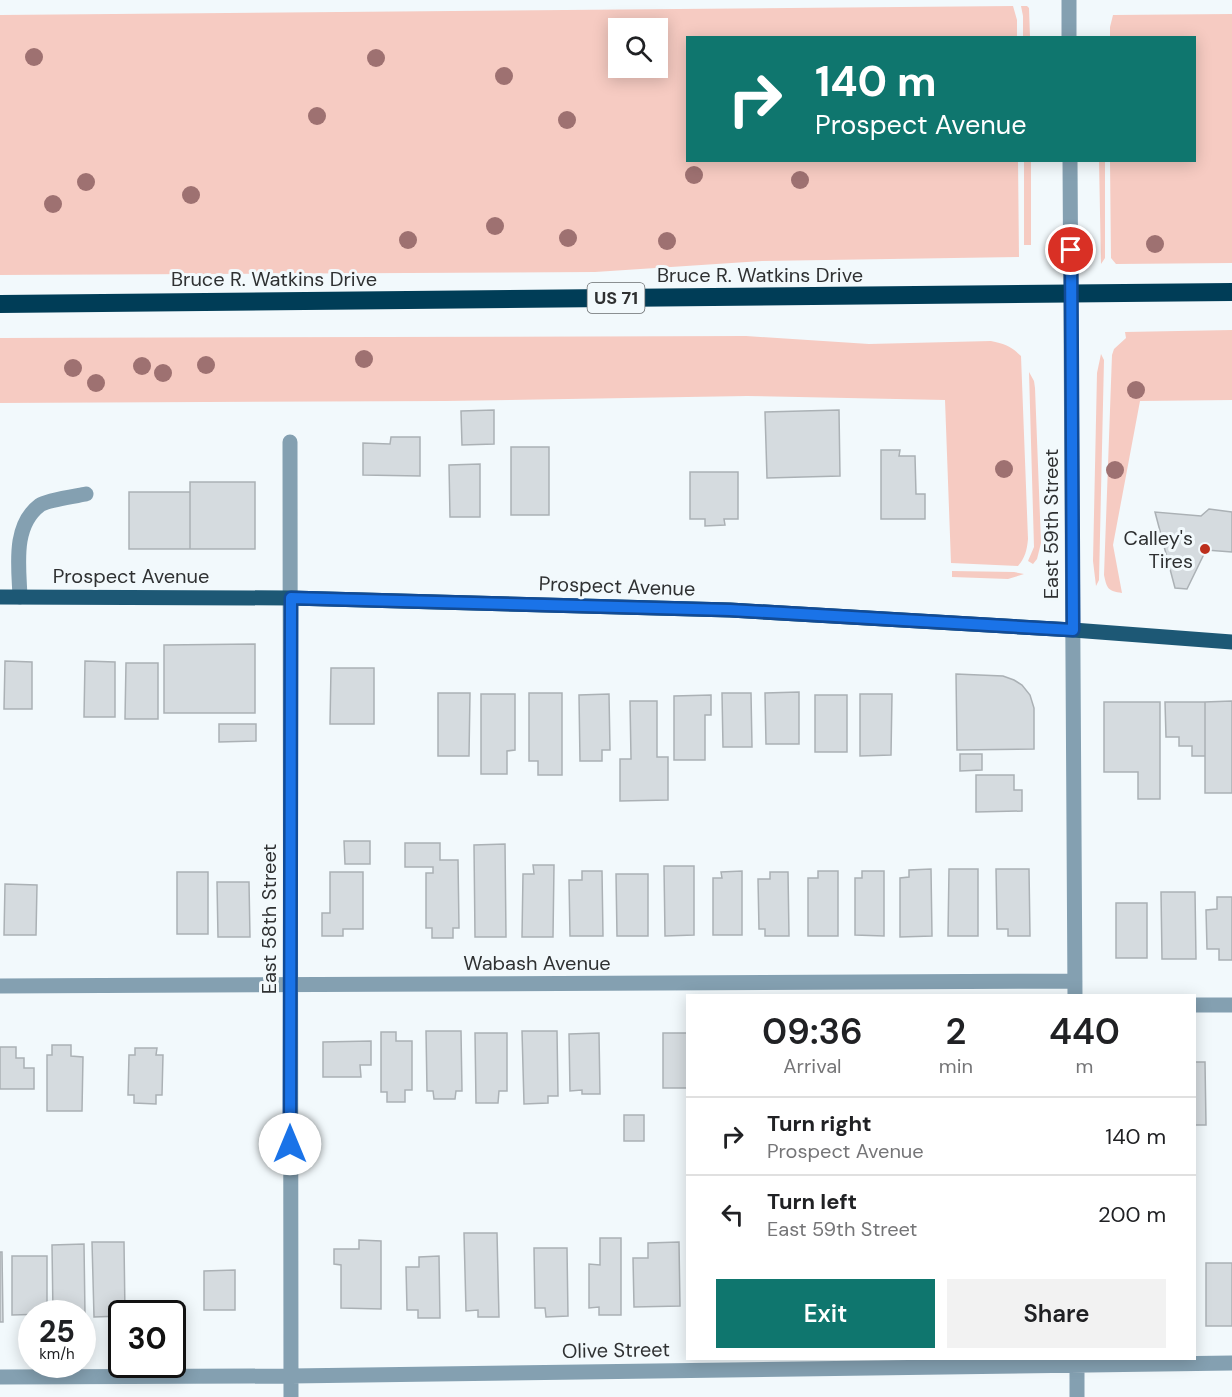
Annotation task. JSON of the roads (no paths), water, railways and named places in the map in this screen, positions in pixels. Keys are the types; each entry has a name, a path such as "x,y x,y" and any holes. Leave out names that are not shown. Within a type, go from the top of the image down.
{"highway":[{"name":"Bruce R. Watkins Drive","path":"0,304 1232,292"}],"main road":[{"name":"Prospect Avenue","path":"0,597 291,598 730,610 1073,630 1232,642"}],"street":[{"path":"1069,0 1069,36"},
{"name":"East 59th Street","path":"1070,162 1075,988"},
{"name":"East 58th Street","path":"290,442 291,1397"},
{"path":"20,597 20,539 26,520 41,504 86,494"},
{"name":"Wabash Avenue","path":"0,986 1075,988"},
{"path":"1196,1005 1232,1005"},
{"path":"1077,1361 1077,1397"},
{"name":"Olive Street","path":"0,1377 291,1376 1077,1361 1232,1362"}],"place":[{"name":"Calley's Tires","path":"1205,549"}]}
